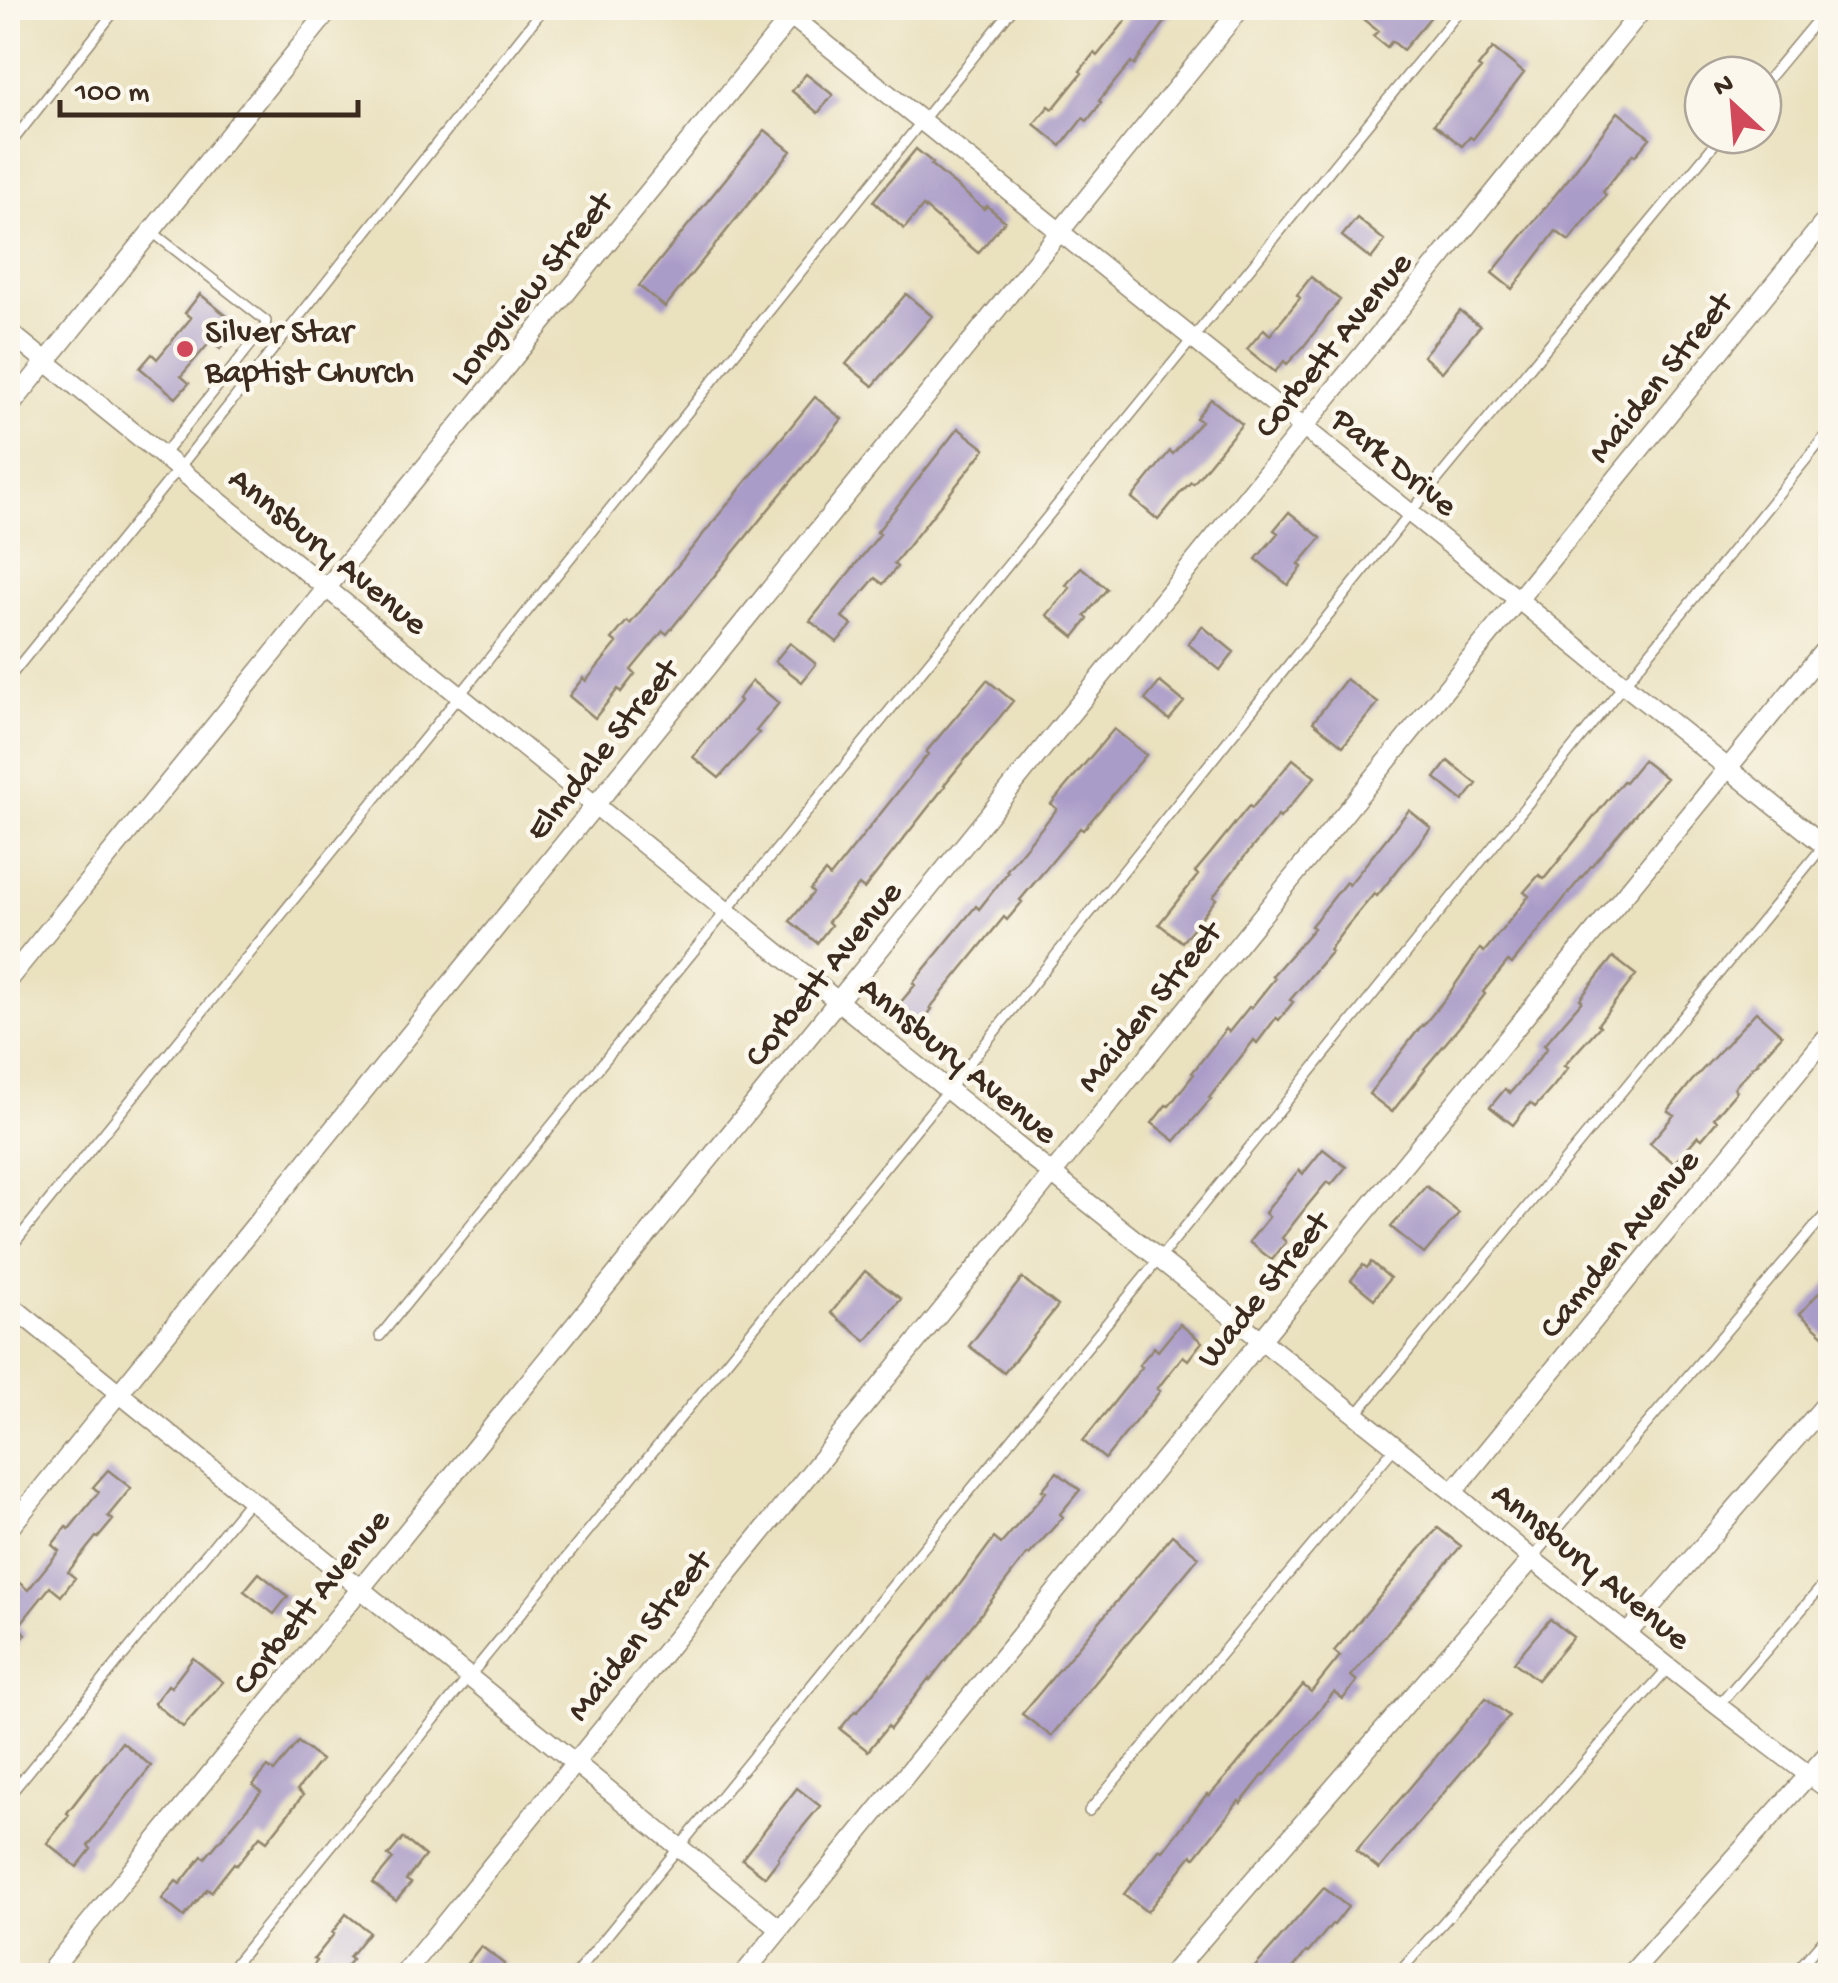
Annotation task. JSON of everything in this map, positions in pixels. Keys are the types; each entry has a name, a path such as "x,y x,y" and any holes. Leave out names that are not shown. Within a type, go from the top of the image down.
{"street":[{"path":"8,409 331,8"},
{"name":"Elmdale Street","path":"8,1530 1241,8"},
{"name":"Corbett Avenue","path":"46,1976 1644,8"},
{"name":"Park Drive","path":"790,10 1060,232 1828,844"},
{"name":"Longview Street","path":"8,980 790,10"},
{"name":"Maiden Street","path":"402,1976 1830,215"},
{"name":"Annsbury Avenue","path":"8,331 1052,1174 1627,1634 1830,1791"},
{"name":"Wade Street","path":"742,1976 1830,642"},
{"name":"Camden Avenue","path":"1453,1492 1830,1033"},
{"path":"8,1303 780,1929"},
{"path":"1627,1634 1830,1399"},
{"path":"1170,1976 1532,1558"},
{"path":"1629,1976 1830,1750"}],"lane":[{"path":"8,147 117,8"},
{"path":"8,679 544,8"},
{"path":"8,1250 1013,8"},
{"path":"380,1336 1462,8"},
{"path":"1783,61 1827,8"},
{"path":"225,1976 948,1090 1410,513 1705,155"},
{"path":"150,232 266,321 163,455"},
{"path":"574,1976 1830,430"},
{"path":"1356,1416 1828,844"},
{"path":"1532,1558 1830,1210"},
{"path":"1089,1811 1396,1446"},
{"path":"8,1798 250,1500"},
{"path":"1718,1706 1830,1577"},
{"path":"1396,1976 1669,1667"},
{"path":"1792,1976 1830,1932"}],"building":[{"path":"1136,8 1175,8 1134,65 1131,62 1087,121 1083,118 1061,146 1034,124 1049,106 1053,109 1094,53 1097,56"},
{"path":"1349,8 1438,8 1403,50 1392,41 1387,47 1373,36 1378,31"},
{"path":"1493,48 1524,73 1473,139 1470,137 1462,146 1434,124 1481,69 1478,67"},
{"path":"806,74 833,95 818,113 792,91"},
{"path":"1618,112 1650,138 1603,192 1606,195 1569,241 1556,231 1512,289 1492,273"},
{"path":"765,130 791,151 665,307 639,286"},
{"path":"916,149 984,209 987,206 1005,221 978,253 923,206 904,229 873,201"},
{"path":"1357,218 1385,241 1371,259 1342,236"},
{"path":"1311,277 1340,300 1304,346 1275,372 1247,349 1264,329 1270,335 1300,298 1297,295"},
{"name":"Silver Star Baptist Church","path":"200,294 239,326 220,349 211,341 181,376 189,383 176,398 140,368 152,354 157,359 191,318 185,313"},
{"path":"906,294 932,316 873,386 846,364"},
{"path":"1460,311 1480,326 1442,372 1423,356"},
{"path":"815,397 842,419 667,634 663,631 631,670 635,674 621,692 618,689 595,718 569,696 583,678 586,681 617,643 612,639 627,621 630,624"},
{"path":"1211,399 1242,424 1158,520 1132,498 1170,451 1173,454 1201,421 1196,418"},
{"path":"958,428 985,449 894,564 897,567 883,584 875,578 842,617 852,625 837,642 810,621"},
{"path":"1289,512 1321,538 1299,564 1302,567 1288,585 1256,559 1278,533 1274,530"},
{"path":"1081,567 1107,589 1074,637 1047,615 1070,588 1066,585"},
{"path":"1202,626 1234,652 1220,670 1188,644"},
{"path":"790,643 816,664 802,682 775,661"},
{"path":"1346,679 1378,703 1343,746 1313,722"},
{"path":"987,680 1013,701 864,889 859,885 828,922 831,925 817,943 790,921 813,893 810,890 825,872 830,877"},
{"path":"752,681 779,703 756,731 759,733 719,778 693,757"},
{"path":"1160,682 1184,702 1169,720 1145,700"},
{"path":"1114,729 1146,755 1083,830 1080,828 1007,920 1004,917 918,1028 895,1009 976,906 979,909 1008,872 1057,809 1051,804"},
{"path":"1293,759 1315,777 1237,866 1182,942 1159,924 1198,875 1195,872"},
{"path":"1643,760 1666,778 1512,964 1508,961 1392,1112 1369,1094 1480,949 1484,952 1529,896 1524,892 1539,875 1544,879"},
{"path":"1448,761 1477,784 1463,801 1435,778"},
{"path":"1409,810 1431,828 1377,896 1374,894 1348,925 1279,1020 1276,1018 1257,1043 1254,1040 1175,1141 1152,1123 1226,1029 1229,1032 1251,1008 1346,882 1349,885"},
{"path":"1613,957 1636,975 1600,1026 1564,1066 1568,1068 1553,1087 1535,1107 1530,1103 1513,1125 1490,1107 1505,1089 1510,1093 1528,1072 1547,1048 1544,1045"},
{"path":"1756,1012 1782,1035 1734,1088 1737,1091 1702,1139 1698,1136 1674,1163 1650,1143 1674,1115 1668,1111 1691,1082"},
{"path":"1323,1149 1346,1167 1307,1206 1282,1238 1286,1242 1272,1260 1249,1242 1269,1217 1265,1213 1279,1195"},
{"path":"1426,1186 1459,1213 1424,1254 1391,1227"},
{"path":"1371,1262 1390,1278 1374,1299 1351,1280 1363,1265 1367,1268"},
{"path":"865,1271 901,1299 866,1341 831,1313"},
{"path":"1022,1278 1058,1306 1004,1373 969,1346"},
{"path":"1830,1280 1830,1341 1800,1314"},
{"path":"1180,1324 1202,1342 1188,1360 1183,1356 1105,1459 1083,1441 1142,1367 1139,1365 1154,1347 1158,1351"},
{"path":"108,1470 131,1488 108,1516 113,1520 68,1572 75,1578 61,1596 50,1587 18,1627 26,1634 8,1657 8,1594 17,1581 28,1590 59,1551 52,1545 99,1492 93,1487"},
{"path":"1057,1472 1080,1490 1060,1514 1063,1517 1027,1554 930,1680 868,1751 840,1729 897,1664 994,1538 1001,1544 1046,1492 1042,1490"},
{"path":"1438,1528 1461,1546 1351,1676 1357,1681 1343,1699 1334,1692 1147,1912 1124,1894 1303,1685 1311,1692 1340,1656 1334,1651"},
{"path":"1172,1535 1199,1557 1051,1736 1022,1714"},
{"path":"259,1573 288,1596 274,1614 244,1591"},
{"path":"1550,1619 1573,1637 1537,1680 1514,1662"},
{"path":"193,1658 223,1682 183,1727 154,1703"},
{"path":"1486,1698 1509,1716 1379,1869 1356,1851"},
{"path":"122,1742 151,1766 88,1846 91,1849 77,1867 47,1843"},
{"path":"298,1742 321,1760 297,1790 303,1795 267,1841 260,1836 237,1865 234,1863 211,1892 207,1889 184,1917 162,1899 202,1856 205,1858 261,1792 253,1785 268,1767 274,1772"},
{"path":"797,1788 820,1806 765,1877 742,1859"},
{"path":"403,1838 425,1856 396,1901 373,1883 393,1859 388,1856"},
{"path":"1324,1888 1348,1907 1334,1925 1287,1976 1247,1976"},
{"path":"346,1914 369,1932 349,1957 352,1959 338,1976 305,1976 317,1961 314,1959"},
{"path":"481,1946 504,1964 494,1976 457,1976"}],"place":[{"name":"Silver Star Baptist Church","path":"185,349"}]}
